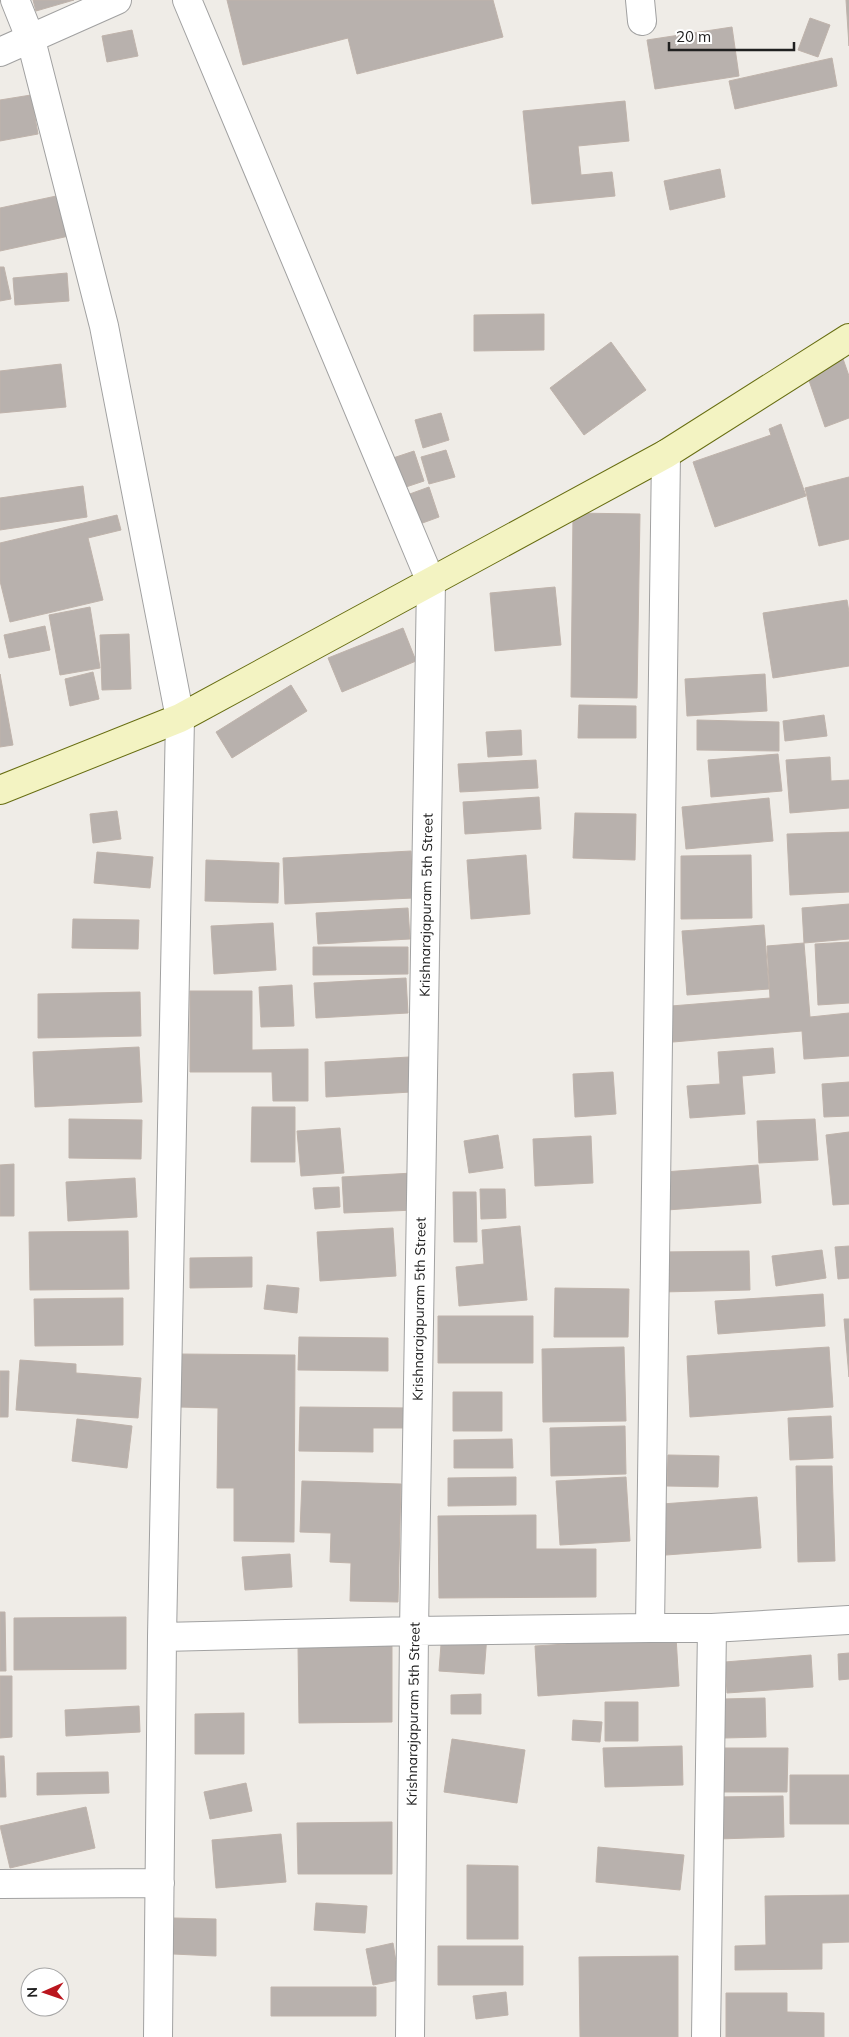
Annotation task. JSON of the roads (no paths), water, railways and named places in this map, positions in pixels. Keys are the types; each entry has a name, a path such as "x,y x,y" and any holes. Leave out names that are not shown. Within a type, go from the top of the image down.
{"main road":[{"path":"0,790 180,718 666,454 849,338"}],"street":[{"path":"16,0 31,40 104,326 180,718 162,1637 158,2037"},
{"path":"0,52 31,40 117,0"},
{"path":"186,0 431,582"},
{"path":"650,1628 666,454"},
{"name":"Krishnarajapuram 5th Street","path":"410,2037 414,1631 431,582"},
{"path":"162,1637 414,1631 712,1628 849,1620"},
{"path":"706,2037 712,1628"},
{"path":"0,1884 160,1883"}]}
